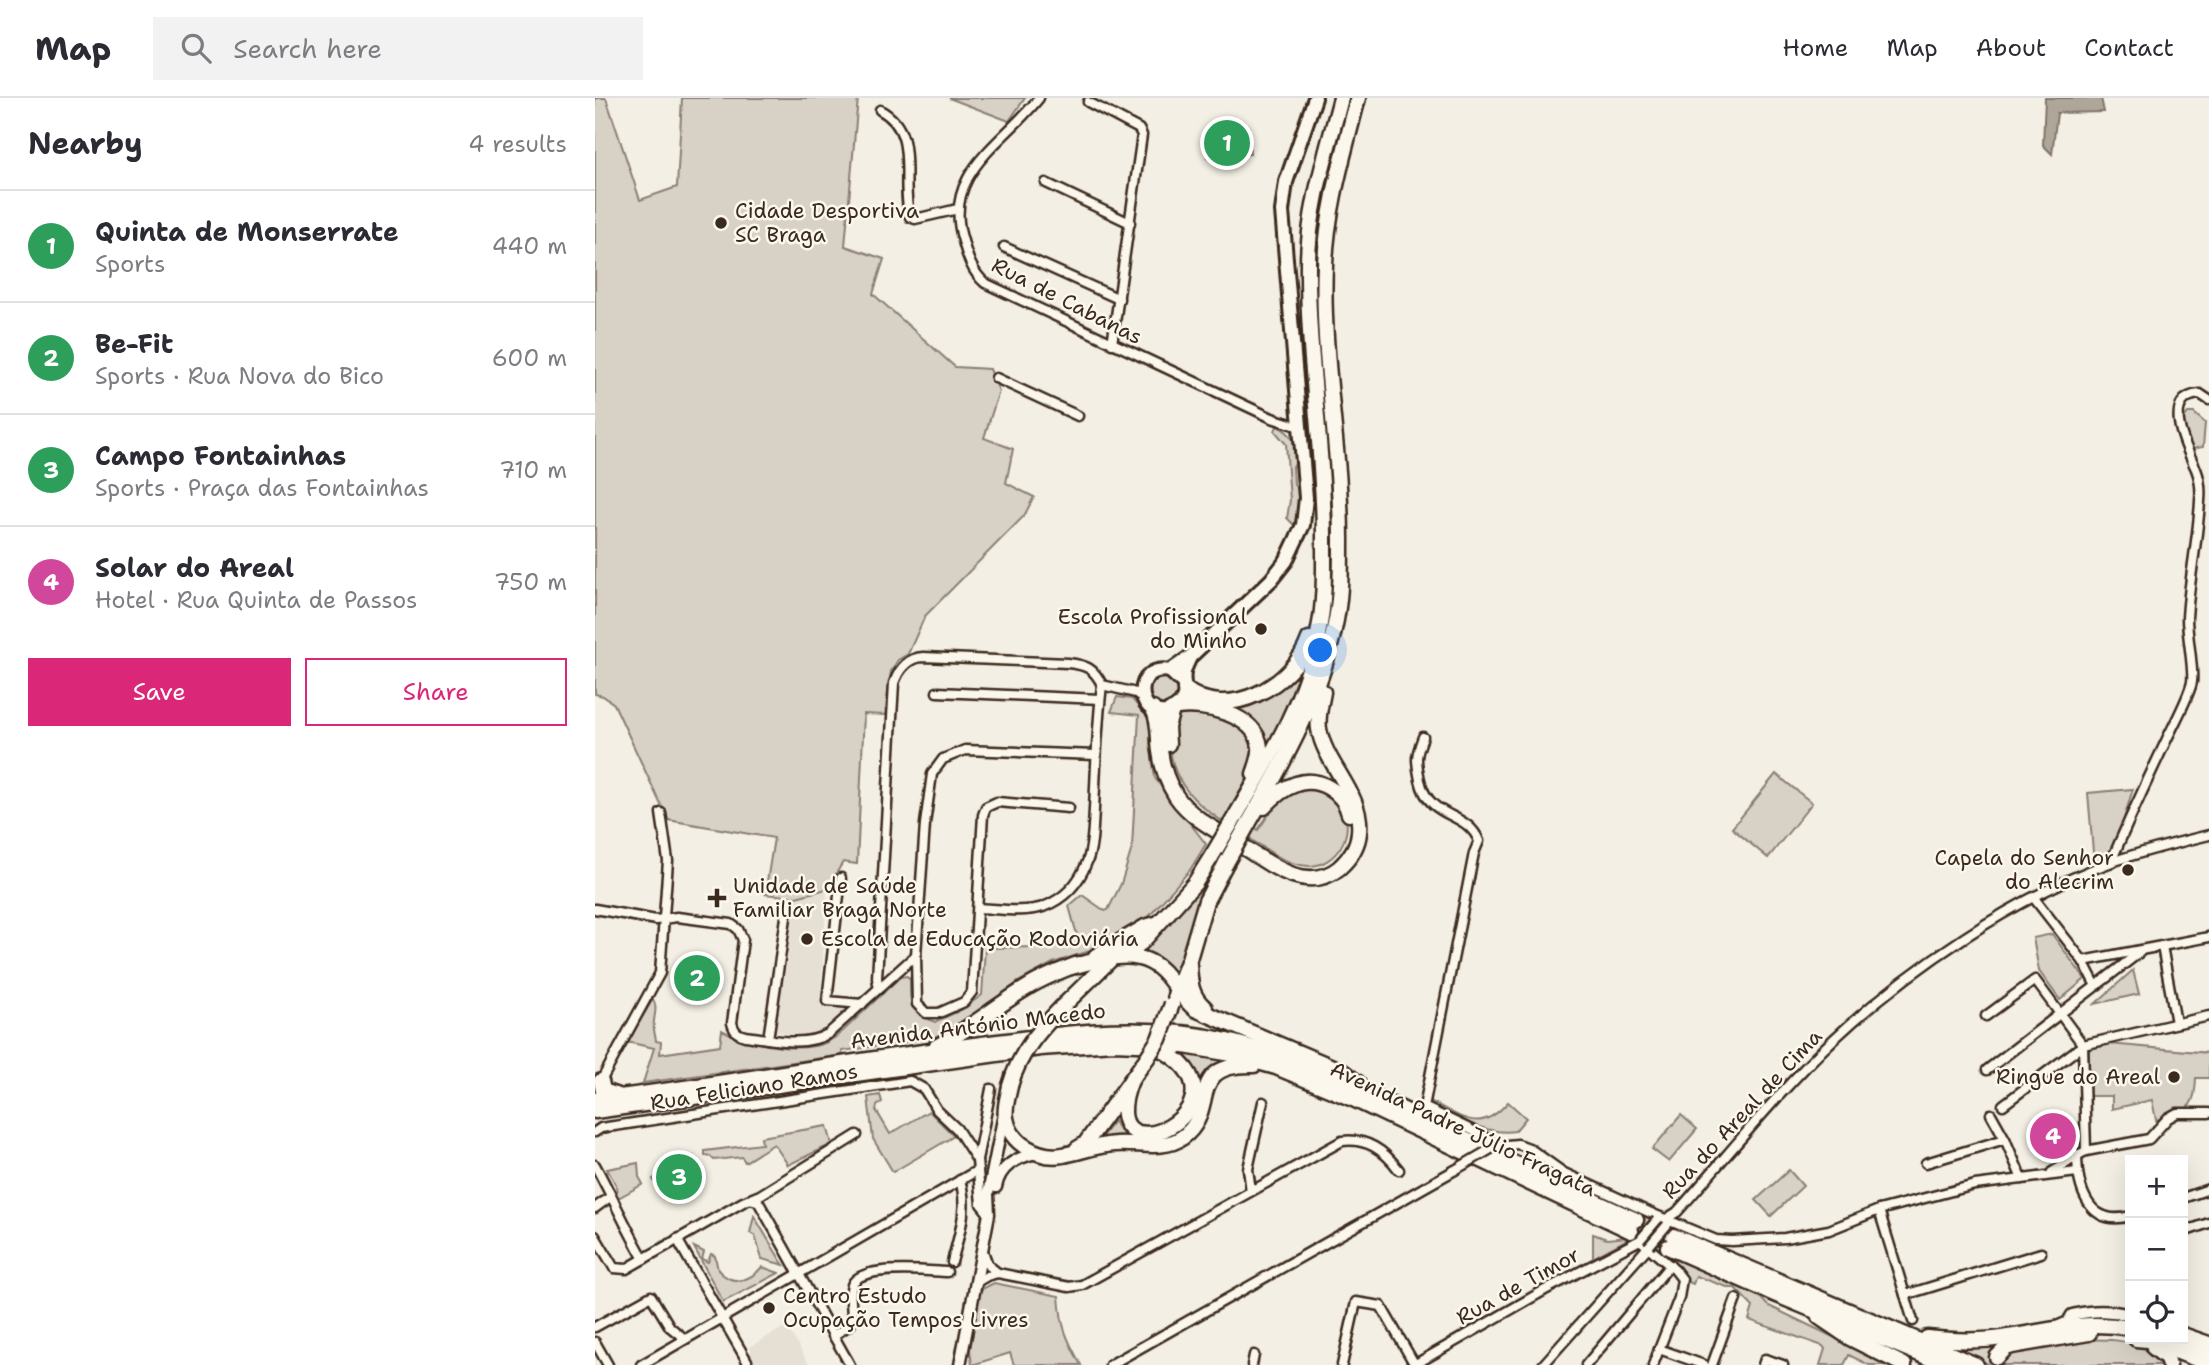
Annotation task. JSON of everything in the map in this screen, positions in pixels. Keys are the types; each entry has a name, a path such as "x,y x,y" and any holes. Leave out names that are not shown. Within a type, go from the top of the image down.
{"highway":[{"path":"1073,1152 1085,1144 1159,1039 1189,959 1206,901 1226,863 1254,786 1299,698 1312,659 1322,608 1324,507 1309,322 1308,261 1317,192 1341,98"},
{"path":"1276,1067 1227,1067 1212,1077 1192,1128 1175,1141 1155,1145 1105,1145 1054,1155 1036,1153 1010,1131 1005,1116 1010,1086 1027,1048 1105,963 1141,943 1195,883 1213,854 1242,820 1292,747 1326,663 1337,618 1341,574 1341,507 1326,324 1325,264 1333,195 1358,98"},
{"path":"1184,686 1199,698 1224,701 1246,698 1278,683 1291,670 1309,641 1324,562"},
{"path":"1148,704 1158,725 1163,767 1177,797 1190,813 1292,876 1321,878 1334,872 1352,854 1359,831 1357,811 1324,746 1319,729 1318,717 1327,676 1326,663"},
{"path":"1242,820 1297,783 1319,783 1331,788 1348,807 1351,831 1346,849 1337,859 1319,870 1295,869 1280,863 1208,818 1196,807 1176,779 1167,727 1175,709 1198,707 1249,724 1260,744 1254,786"},
{"path":"931,1050 968,1029 1027,987 1105,952 1145,927 1156,924"},
{"path":"1070,967 1119,956 1138,956 1153,963 1167,976 1174,997 1195,1009 1342,1071 1379,1098"},
{"path":"1189,959 1189,981 1199,1004 1239,1028"},
{"name":"Avenida António Macedo","path":"595,1100 931,1050 1080,1032 1129,1030 1219,1039 1265,1051 1379,1098 1436,1126"},
{"name":"Avenida António Macedo","path":"595,1111 1040,1048 1114,1043 1204,1048 1276,1067"},
{"path":"1131,1080 1123,1111 1134,1130 1146,1134 1165,1131 1184,1115 1192,1094 1189,1075 1174,1056 1149,1044"},
{"name":"Avenida Padre Júlio Fragata","path":"1276,1067 1353,1099 1475,1158 1635,1230"},
{"path":"598,1085 603,1091 623,1097"},
{"name":"Avenida Padre Júlio Fragata","path":"1436,1126 1635,1230"},
{"path":"1666,1229 1804,1306 1947,1365"},
{"path":"1666,1229 1911,1329 1976,1365"},
{"path":"1804,1306 1831,1327 1904,1365"},
{"path":"1911,1329 1958,1341 2004,1338 2056,1327 2093,1324 2125,1327"},
{"path":"1997,1357 2012,1346 2079,1334 2125,1337"},
{"path":"2145,1344 2163,1354 2169,1365"},
{"path":"2157,1344 2209,1364"},
{"path":"2183,1344 2209,1353"}],"main road":[{"path":"1170,670 1190,657 1271,580 1291,554 1303,525 1307,498 1282,211 1286,182 1315,98"},
{"path":"1184,686 1180,678 1170,670 1163,669 1150,674 1142,685 1148,704 1166,712 1175,709 1182,702 1190,657"}],"street":[{"name":"Rua de Cabanas","path":"1039,98 971,172 962,190 958,226 967,254 979,278 1112,344 1272,418 1300,427"},
{"path":"1089,102 1139,129 1142,135 1112,344"},
{"path":"880,110 892,118 903,135 910,217 915,219 958,209"},
{"path":"1046,183 1130,223"},
{"path":"1004,247 1119,299"},
{"path":"996,378 1078,416"},
{"path":"2111,862 2192,681 2187,621 2200,498 2199,480 2183,445 2179,420 2182,404 2193,394 2200,394 2209,400"},
{"path":"879,989 877,978 880,895 894,683 898,671 914,658 923,657 1084,665 1096,672 1102,685 1089,860 1069,891 1040,908 978,908"},
{"path":"1102,685 1136,693 1148,704"},
{"path":"1123,690 1142,685"},
{"path":"937,692 1100,699"},
{"path":"1423,737 1415,757 1422,790 1430,804 1474,829 1479,842 1474,853 1424,1107 1482,1135 1496,1146"},
{"path":"1069,808 997,802 986,807 982,815 972,992 968,999 948,1010 931,1014 918,1007 916,955 925,824 932,774 939,763 953,753 975,748 1096,755"},
{"path":"598,1085 660,973 668,861 661,813"},
{"name":"Rua do Areal de Cima","path":"1666,1229 1677,1212 1789,1084 1878,1000 1955,945 2034,898 2111,862 2209,835"},
{"path":"841,878 827,1001 862,1004"},
{"path":"2034,898 2083,961 2096,986"},
{"path":"768,1039 788,904"},
{"path":"595,909 656,919 677,917 731,925 738,929 743,940 733,1029 739,1035 799,1043 818,1040 916,955"},
{"path":"2083,961 2209,937"},
{"path":"2162,946 2176,1023"},
{"path":"1987,1070 2143,949"},
{"path":"1986,1016 2035,980 2083,1045 2082,1153 2077,1172 2084,1198 2090,1206 2098,1213 2125,1216"},
{"path":"2003,1105 2083,1045 2209,1016"},
{"name":"Rua Feliciano Ramos","path":"595,1132 601,1128 909,1081 918,1084 937,1110 957,1129 977,1160"},
{"path":"989,1211 981,1204 977,1160 991,1089"},
{"path":"1251,1191 1248,1169 1262,1102"},
{"path":"989,1211 990,1187 1006,1106"},
{"path":"2046,1176 2082,1153 2149,1139 2168,1118 2177,1113 2209,1113"},
{"path":"1991,1114 2022,1179"},
{"path":"595,1236 598,1247 614,1268 626,1269 760,1195 857,1135"},
{"path":"1926,1163 2005,1139"},
{"path":"974,1283 998,1273 1069,1287 1081,1285 1342,1141 1369,1143 1389,1156 1399,1170"},
{"path":"1110,1365 1496,1146 1518,1144 1529,1148 1564,1172 1666,1229"},
{"path":"959,1365 997,1179 1015,1160 1036,1153"},
{"path":"595,1165 644,1259"},
{"path":"641,1365 978,1170"},
{"path":"1635,1230 1666,1229 1732,1241 1785,1237 1829,1230 1879,1210 1975,1185 2077,1172"},
{"path":"953,1262 963,1220 964,1194 960,1180"},
{"path":"2188,1196 2209,1189"},
{"path":"595,1208 610,1196"},
{"path":"750,1199 758,1201 850,1365"},
{"path":"1879,1210 1905,1296 1911,1329"},
{"path":"2188,1230 2209,1223"},
{"path":"1543,1365 1639,1255 1666,1229"},
{"path":"1635,1230 1682,1279 1682,1287 1653,1365"},
{"name":"Rua de Timor","path":"1415,1365 1545,1290 1635,1230"},
{"path":"677,1240 747,1361"},
{"path":"982,1247 988,1265 998,1273"},
{"path":"1905,1296 2041,1253"},
{"path":"1586,1365 1669,1265"},
{"path":"833,1336 851,1324 854,1312 851,1290 854,1280 876,1271 947,1272"},
{"path":"595,1327 651,1296 670,1327 685,1339"},
{"path":"1712,1365 1736,1299"},
{"path":"1342,1365 1356,1302 1381,1306 1415,1365"},
{"path":"2056,1327 2069,1322 2072,1315 2082,1313 2107,1311 2125,1314"},
{"path":"2188,1335 2209,1342"},
{"path":"595,1342 608,1365"},
{"path":"1659,1349 1704,1365"},
{"path":"1252,1365 1254,1355"},
{"path":"1763,1365 1765,1359 1783,1365"}],"shaded area":[{"path":"595,98 606,98 640,200 677,187 682,98 858,98 845,246 884,259 873,294 955,367 990,369 999,391 984,438 1013,449 1006,483 1034,497 1024,516 925,616 908,654 898,660 891,671 885,715 864,714 857,864 843,862 827,889 796,897 765,894 774,838 668,820 614,704 595,694"},
{"path":"949,98 1025,98 1009,121"},
{"path":"2045,98 2101,98 2104,112 2057,113 2052,154 2043,145"},
{"path":"1248,127 1250,154 1207,158 1204,133"},
{"path":"2188,413 2194,413 2205,423 2203,447 2192,449 2188,446 2181,422"},
{"path":"1277,426 1291,436 1296,450 1297,463 1293,466 1294,485 1298,488 1298,511 1294,525 1287,518 1290,500 1286,444 1275,431"},
{"path":"1304,663 1296,689 1267,752 1265,741 1225,703"},
{"path":"1164,676 1175,680 1179,691 1175,702 1164,706 1153,702 1149,691 1153,680"},
{"path":"1117,697 1132,699 1151,721 1150,743 1155,778 1206,844 1190,870 1146,920 1096,949 1053,963 1018,982 972,1018 933,1038 842,1051 843,1055 643,1083 654,1048 627,1042 653,999 654,1030 656,1041 661,1042 660,1054 720,1045 722,1030 766,1045 818,1045 840,1034 900,977 907,976 910,979 911,1002 916,1011 926,1018 935,1022 961,1010 982,995 985,948 1045,947 1077,935 1069,906 1082,895 1105,911 1108,910 1121,884 1132,848 1139,715 1111,712"},
{"path":"1182,712 1214,716 1237,723 1256,747 1255,764 1229,811 1258,830 1277,804 1293,793 1301,790 1317,791 1333,798 1344,812 1347,830 1335,855 1310,866 1286,861 1197,802 1178,777 1172,762 1170,744 1174,717"},
{"path":"1776,774 1812,803 1768,858 1732,828"},
{"path":"2133,789 2115,841 2103,858 2094,864 2088,793"},
{"path":"1227,844 1231,846 1177,982 1162,963 1142,950 1200,888"},
{"name":"Escola de Educação Rodoviária","path":"827,889 820,1006 846,1009 832,1023 813,1034 796,1035 772,1031 779,981 784,981 796,897"},
{"path":"2052,934 2085,979 2060,1000 2039,971 2033,938"},
{"path":"2133,970 2139,994 2095,1004"},
{"path":"2109,1044 2209,1053 2209,1078 2196,1078 2194,1098 2187,1108 2156,1120 2152,1100 2112,1109 2112,1096 2089,1096 2089,1049"},
{"path":"1178,1051 1234,1062 1225,1065 1199,1112 1179,1134 1171,1138 1151,1142 1097,1143 1114,1121 1126,1136 1148,1141 1169,1137 1187,1125 1195,1102 1189,1066"},
{"path":"880,1095 882,1102 876,1110 890,1134 929,1111 954,1136 893,1172 873,1139 868,1097"},
{"path":"1428,1100 1460,1117 1479,1121 1498,1112 1508,1102 1526,1118 1515,1131 1481,1128 1427,1103"},
{"path":"1681,1115 1697,1129 1669,1162 1652,1149"},
{"path":"827,1126 832,1144 788,1165 774,1144 745,1162 742,1157 714,1160 705,1155 705,1151 762,1144 761,1137"},
{"path":"693,1156 704,1174 664,1198 653,1179"},
{"path":"638,1163 639,1177 643,1184 620,1197 617,1196 616,1185 607,1169"},
{"path":"1789,1170 1803,1186 1771,1216 1756,1200"},
{"path":"1639,1213 1648,1220 1644,1230 1593,1258 1593,1234 1607,1239 1628,1237"},
{"path":"754,1216 784,1265 762,1259 755,1236 750,1233"},
{"path":"1676,1229 1666,1254 1733,1283 1761,1298 1767,1305 1891,1365 1869,1365 1849,1355 1844,1365 1820,1365 1825,1349 1823,1346 1749,1320 1753,1307 1735,1288 1696,1276 1693,1284 1688,1282 1683,1272 1661,1249 1666,1234"},
{"path":"694,1247 704,1252 702,1259 708,1262 711,1254 715,1256 718,1270 735,1280 746,1279 762,1267 779,1273 723,1302"},
{"path":"994,1283 1059,1296 1065,1332 1081,1365 1014,1365 1010,1353 972,1365 970,1350 980,1290"},
{"path":"787,1326 809,1365 761,1365 750,1360 751,1346"},
{"path":"2095,1339 2136,1344 2153,1352 2164,1365 1990,1365 1960,1350 1960,1346 2003,1343 2006,1354 2032,1346 2074,1344 2076,1340"}],"tunnel":[{"path":"1636,1220 1673,1236"}],"place":[{"name":"Quinta de Monserrate","path":"1227,143"},
{"name":"Cidade Desportiva SC Braga","path":"721,223"},
{"name":"Escola Profissional do Minho","path":"1261,629"},
{"name":"Capela do Senhor do Alecrim","path":"2128,870"},
{"name":"Unidade de Saúde Familiar Braga Norte","path":"717,898"},
{"name":"Escola de Educação Rodoviária","path":"807,939"},
{"name":"Be-Fit","path":"697,978"},
{"name":"Ringue do Areal","path":"2174,1077"},
{"name":"Solar do Areal","path":"2053,1136"},
{"name":"Campo Fontainhas","path":"679,1177"},
{"name":"Centro Estudo Ocupação Tempos Livres","path":"769,1308"}]}
